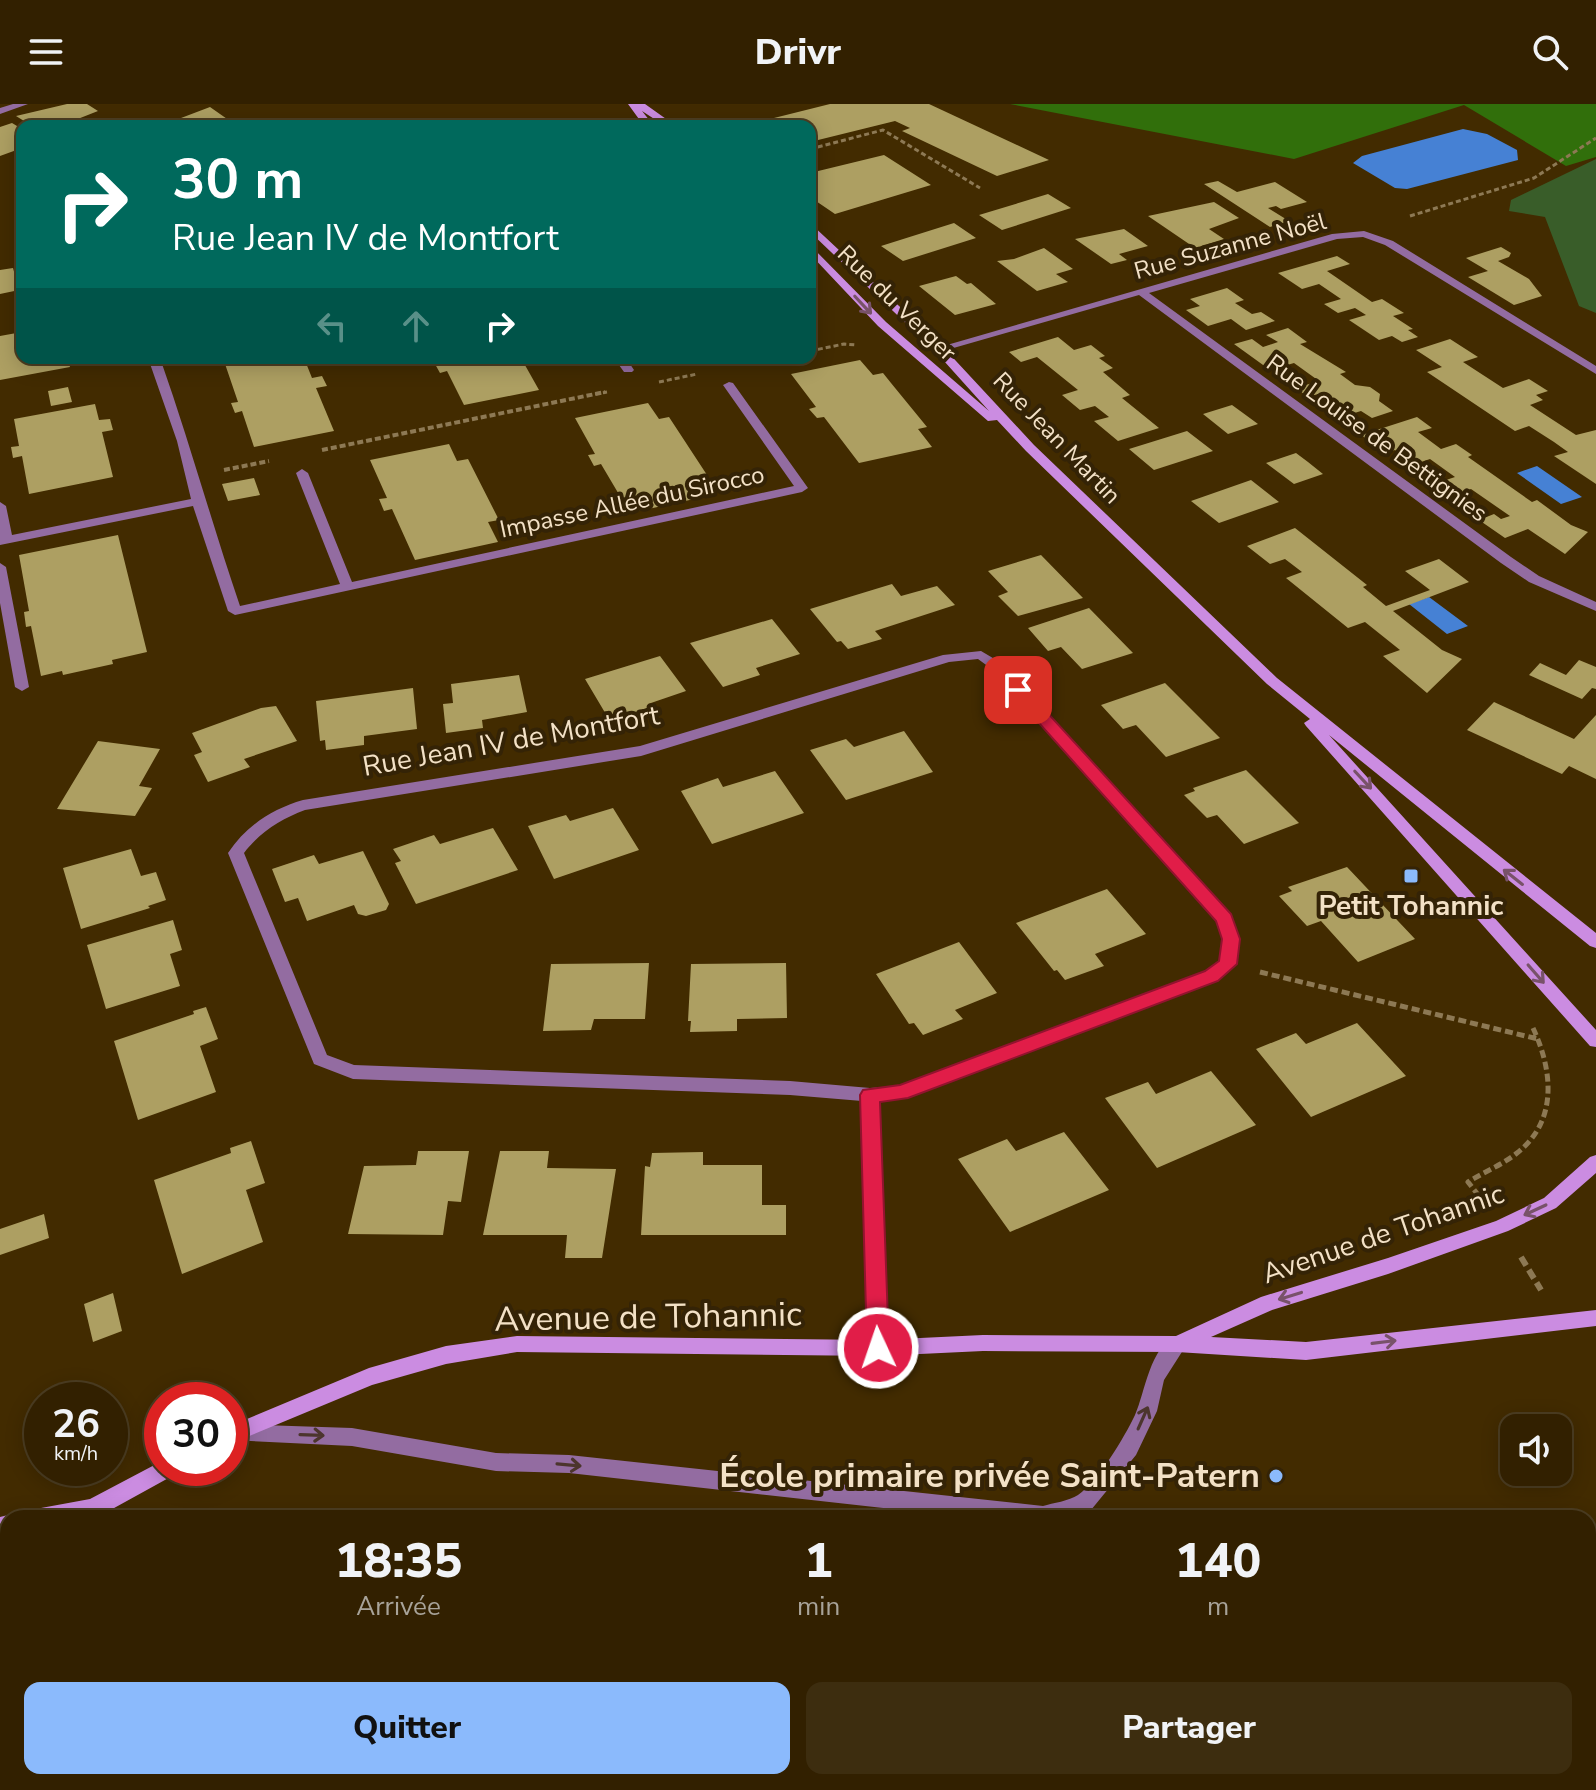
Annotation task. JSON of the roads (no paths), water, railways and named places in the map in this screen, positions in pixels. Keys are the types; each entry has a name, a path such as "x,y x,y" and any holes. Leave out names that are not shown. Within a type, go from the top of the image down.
{"main road":[{"path":"639,104 662,120"},
{"name":"Rue Jean Martin","path":"816,232 939,349 1030,448 1272,681 1449,874 1596,1041"},
{"name":"Rue du Verger","path":"816,254 882,324 953,388 1030,448"},
{"name":"Rue Jean Martin","path":"1272,681 1596,942"},
{"name":"Avenue de Tohannic","path":"1177,1344 1268,1303 1502,1226 1550,1203 1596,1162"},
{"name":"Avenue de Tohannic","path":"248,1427 369,1377 446,1355 517,1344 878,1348 983,1343 1177,1344 1306,1351 1596,1318"},
{"path":"89,1510 144,1480"}],"street":[{"path":"0,111 23,104"},
{"name":"Rue Suzanne Noël","path":"939,349 1336,236 1364,234 1389,243 1596,371"},
{"name":"Rue Louise de Bettignies","path":"1140,291 1506,560 1534,579 1596,607"},
{"path":"0,506 3,540 198,501 156,364"},
{"path":"624,364 628,370"},
{"name":"Impasse Allée du Sirocco","path":"198,501 235,611 802,488 729,385"},
{"path":"302,473 347,586"},
{"path":"0,567 22,687"},
{"name":"Rue Jean IV de Montfort","path":"981,655 998,667 1224,919 1231,939 1228,964 1212,976 901,1093 870,1095 790,1088 353,1072 332,1066 320,1059 236,853 251,833 276,815 303,805 641,751 948,658 981,655"},
{"path":"870,1095 878,1348"},
{"path":"1062,1510 1084,1503 1129,1448 1147,1411 1155,1377 1177,1344"},
{"path":"248,1434 352,1437 496,1462 569,1464 988,1510"}],"water":[{"path":"1463,129 1487,134 1517,150 1518,160 1407,189 1395,188 1353,163 1362,156"},
{"path":"1537,466 1582,497 1561,504 1517,473"},
{"path":"1429,597 1468,626 1447,634 1409,604"}],"place":[{"name":"Petit Tohannic","path":"1411,876"},
{"name":"École primaire privée Saint-Patern","path":"1276,1476"}]}
